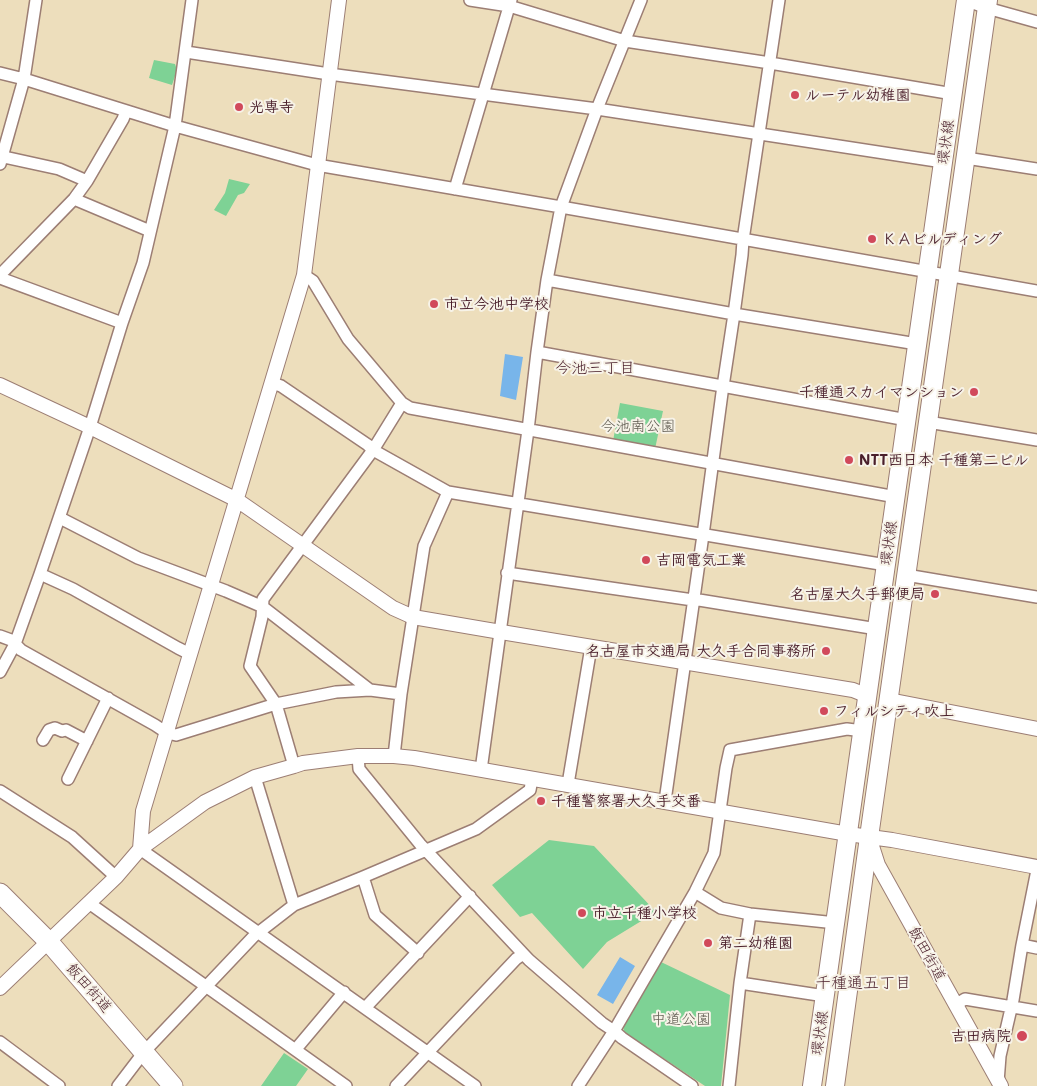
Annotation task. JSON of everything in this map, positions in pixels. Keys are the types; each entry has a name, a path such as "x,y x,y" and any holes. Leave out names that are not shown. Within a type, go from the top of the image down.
{"highway":[{"name":"飯田街道","path":"0,893 48,941 173,1086"}],"main road":[{"name":"環状線","path":"812,1086 953,94 975,2"},
{"name":"環状線","path":"835,1086 966,158 975,2"}],"street":[{"path":"36,0 24,79 1,159 59,169 87,181"},
{"path":"0,672 15,644 60,518 143,263 176,126 192,0"},
{"path":"140,849 143,811 304,275 339,0"},
{"path":"470,0 510,3 625,41 953,94"},
{"path":"481,770 528,430 536,352 561,207 597,109 641,0"},
{"path":"665,801 743,240 779,0"},
{"path":"975,2 1037,22"},
{"path":"456,189 510,3"},
{"path":"186,52 329,74 597,109 943,162"},
{"path":"0,73 176,126 318,165 1037,291"},
{"path":"122,323 0,277 74,199 124,119 126,111"},
{"path":"966,158 1037,170"},
{"path":"74,199 150,232"},
{"path":"304,275 313,281 348,339 402,403 410,408 896,498"},
{"path":"547,280 734,314 918,344"},
{"path":"536,352 907,420"},
{"path":"272,383 281,386 373,450 448,492 886,565"},
{"path":"0,385 90,427 237,500 393,608 412,617 853,690 868,696"},
{"path":"294,766 276,704 250,666 262,617 263,599 373,450 402,403"},
{"path":"928,422 1037,440"},
{"path":"394,756 412,617 424,546 448,492"},
{"path":"60,518 138,558 263,607 370,690"},
{"path":"507,573 700,600 877,629"},
{"path":"40,574 73,589 190,654"},
{"path":"906,575 1037,597"},
{"path":"0,636 11,640 21,650 167,733 176,735 276,704 336,692 370,690 401,694"},
{"path":"568,784 591,648"},
{"path":"68,779 108,698"},
{"path":"889,700 1037,729"},
{"path":"43,740 48,730 54,728 62,731 66,730 87,741"},
{"path":"578,1086 614,1031 695,892 714,853 730,750 847,730 863,731"},
{"path":"358,756 359,769 426,851 529,960 602,1023 692,1086"},
{"path":"0,988 116,877 140,849 205,802 255,777 304,763 358,756 394,756 665,801 1037,869 1012,1006 1000,1056 999,1084"},
{"path":"255,777 294,905"},
{"path":"118,1086 144,1052 205,986 258,932 294,905 476,829 530,790 532,778"},
{"path":"0,791 72,837 116,877"},
{"name":"飯田街道","path":"869,837 878,865 999,1084"},
{"path":"140,849 475,1086"},
{"path":"363,877 375,915 418,953"},
{"path":"695,892 721,908 750,914 836,923"},
{"path":"368,1010 470,896"},
{"path":"89,903 346,1086"},
{"path":"728,1086 750,914"},
{"path":"1022,945 1037,948"},
{"path":"396,1086 516,959 523,954"},
{"path":"740,983 826,996"},
{"path":"296,1049 344,992"},
{"path":"955,1005 965,999 1037,1010"},
{"path":"0,1042 59,1086"}],"green space":[{"path":"154,60 175,64 177,70 172,85 149,78"},
{"path":"229,179 250,184 244,193 238,195 226,216 214,210 225,193"},
{"name":"今池南公園","path":"620,403 663,411 655,449 613,441"},
{"path":"549,840 594,846 656,912 607,942 583,969 532,913 520,917 492,885"},
{"name":"中道公園","path":"661,962 730,995 721,1086 705,1086 624,1032 623,1026"},
{"path":"284,1053 308,1069 296,1086 261,1086"}],"water":[{"path":"505,354 523,357 516,400 500,396"},
{"path":"620,957 635,966 613,1004 597,995"}],"place":[{"name":"ルーテル幼稚園","path":"795,95"},
{"name":"光専寺","path":"239,107"},
{"name":"ＫＡビルディング","path":"872,239"},
{"name":"市立今池中学校","path":"434,304"},
{"name":"千種通スカイマンション","path":"974,392"},
{"name":"NTT西日本 千種第二ビル","path":"849,460"},
{"name":"吉岡電気工業","path":"646,560"},
{"name":"名古屋大久手郵便局","path":"935,594"},
{"name":"名古屋市交通局 大久手合同事務所","path":"826,651"},
{"name":"フィルシティ吹上","path":"824,711"},
{"name":"千種警察署大久手交番","path":"541,801"},
{"name":"市立千種小学校","path":"582,913"},
{"name":"第二幼稚園","path":"708,943"},
{"name":"吉田病院","path":"1022,1036"}],"district":[{"name":"今池三丁目","path":"595,368"},
{"name":"千種通五丁目","path":"863,983"}]}
